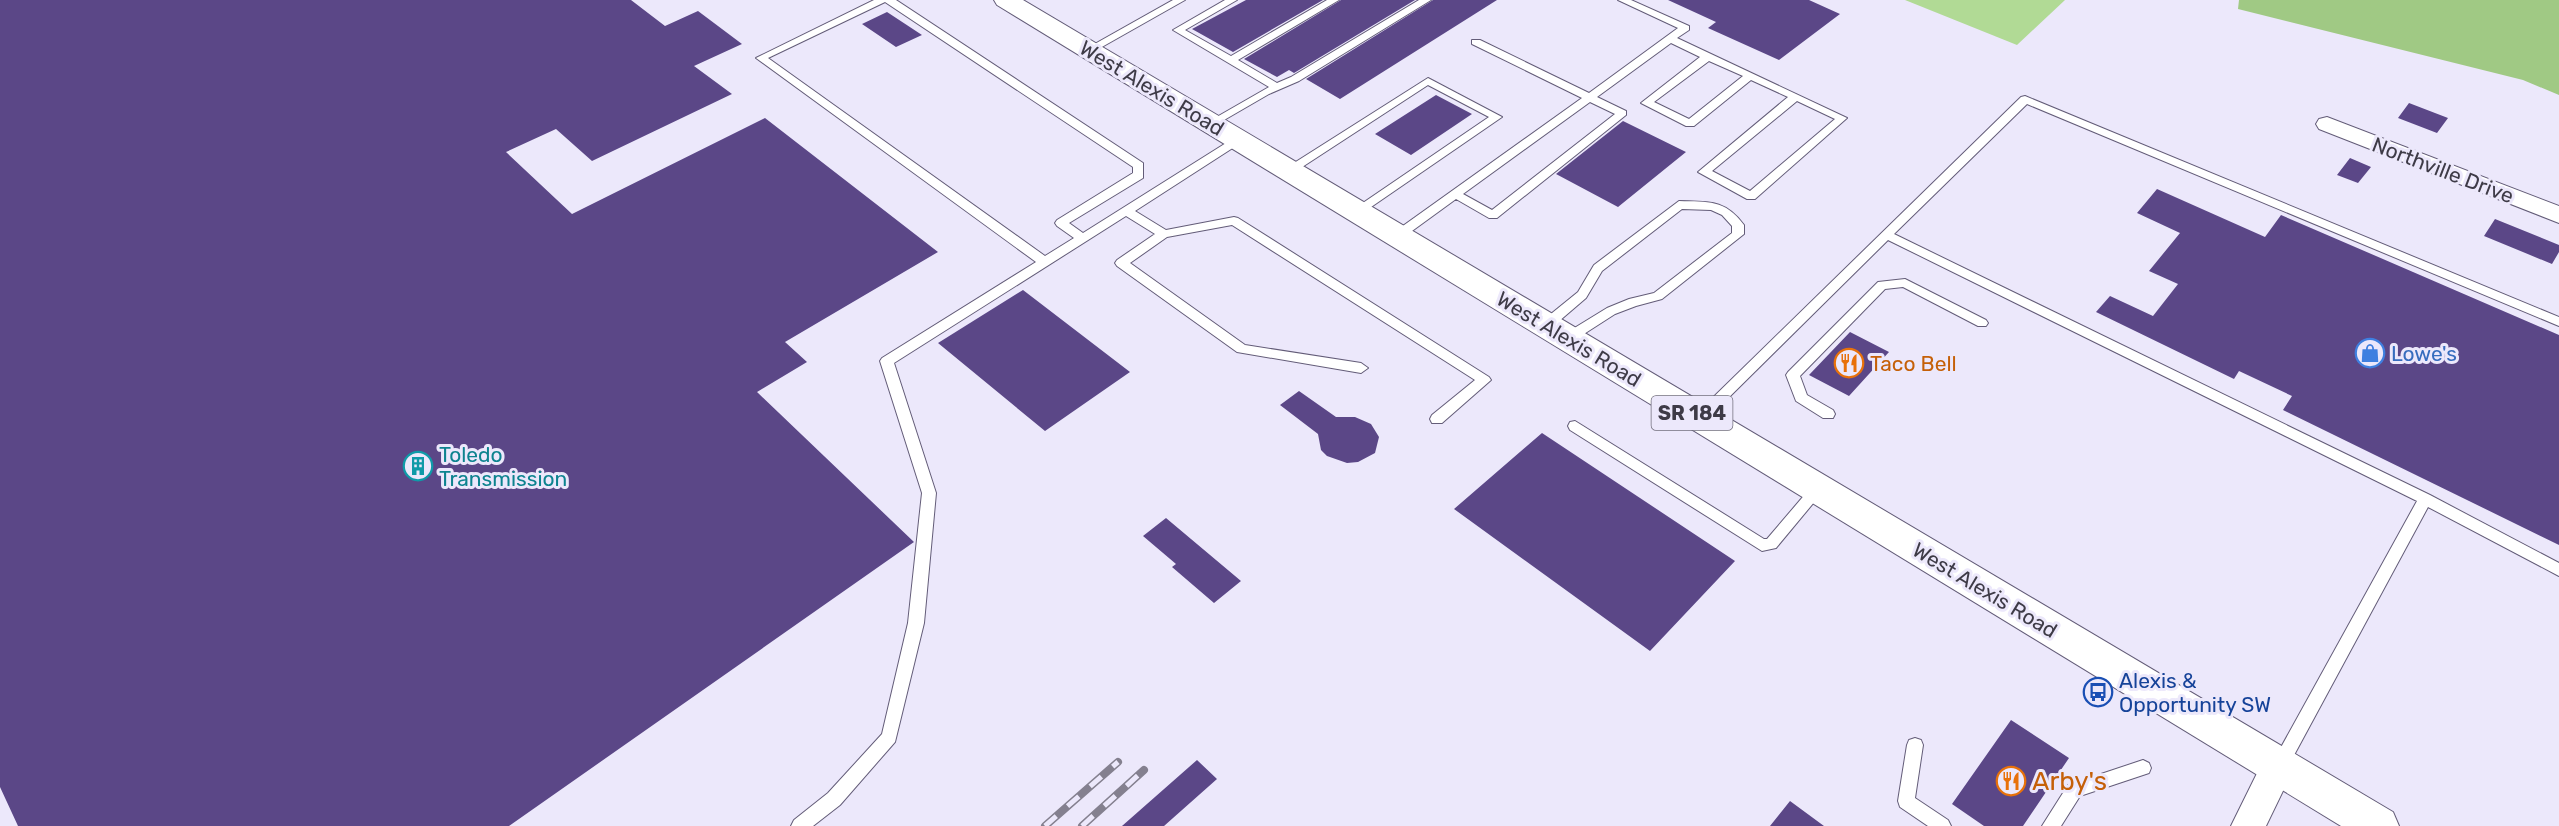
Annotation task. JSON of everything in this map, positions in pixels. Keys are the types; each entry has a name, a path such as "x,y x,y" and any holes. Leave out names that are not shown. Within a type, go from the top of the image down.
{"main road":[{"name":"West Alexis Road","path":"1008,0 2378,826"}],"street":[{"name":"Northville Drive","path":"2327,124 2559,215"},
{"path":"2248,826 2278,766"}],"lane":[{"path":"882,0 761,58 1045,262"},
{"path":"889,0 1139,166 1139,175 1060,223 1083,239"},
{"path":"1089,50 1180,0"},
{"path":"1232,0 1178,30 1277,87"},
{"path":"1231,60 1334,0"},
{"path":"800,826 834,800 889,736 916,622 929,493 886,361 1127,211 1277,87 1295,79 1426,0"},
{"path":"1398,236 1685,28 1623,0"},
{"path":"1670,39 1842,118 1751,196 1704,172 1795,97"},
{"path":"1455,194 1493,215 1622,113 1476,42"},
{"path":"1707,57 1646,103 1690,124 1750,76"},
{"path":"1289,170 1428,81 1497,117 1358,212"},
{"path":"1700,417 2025,99 2559,322"},
{"path":"1679,205 1713,206 1726,212 1738,225 1738,234 1658,296 1633,302 1557,332 1598,268 1679,205"},
{"path":"1127,211 1164,234"},
{"path":"1361,368 1242,350 1121,263 1164,234 1234,221 1484,380 1437,419"},
{"path":"1887,235 2425,499 2559,570"},
{"path":"1828,414 1801,398 1793,375 1882,285 1905,283 1982,323"},
{"path":"1575,426 1762,546 1771,544 1818,489"},
{"path":"2278,766 2362,618 2425,499"},
{"path":"1915,745 1906,801 1942,826"},
{"path":"2051,826 2074,790 2143,768"}],"green space":[{"path":"1905,0 2065,0 2017,45"},
{"path":"2239,0 2559,0 2559,95 2523,80 2238,9"}],"building":[{"name":"Toledo Transmission","path":"0,0 631,0 665,26 698,11 742,44 694,66 732,94 592,161 556,129 506,152 572,214 765,118 938,252 785,342 807,362 757,392 914,542 509,826 18,826 0,787"},
{"path":"1246,0 1323,0 1233,52 1192,29"},
{"path":"1341,0 1415,0 1294,73 1289,70 1277,77 1244,59"},
{"path":"1433,0 1497,0 1340,99 1306,79"},
{"path":"1668,0 1809,0 1840,14 1779,60 1708,28 1716,22"},
{"path":"887,12 922,35 896,47 862,24"},
{"path":"1436,95 1472,114 1411,155 1375,134"},
{"path":"2409,103 2448,118 2437,133 2398,118"},
{"path":"1623,121 1686,152 1618,207 1556,174"},
{"path":"2350,158 2371,167 2358,183 2337,175"},
{"name":"Lowe's","path":"2157,189 2265,237 2281,215 2559,335 2559,545 2283,410 2292,396 2239,371 2234,379 2096,312 2110,296 2153,316 2178,284 2149,271 2180,233 2137,213"},
{"path":"2495,219 2559,245 2559,252 2552,264 2484,236"},
{"path":"1023,290 1130,372 1045,431 938,343"},
{"name":"Taco Bell","path":"1850,332 1889,352 1849,396 1809,375"},
{"path":"1299,391 1336,417 1355,417 1371,424 1379,437 1375,453 1358,462 1347,463 1327,456 1321,450 1318,434 1280,405"},
{"path":"1542,433 1735,561 1650,651 1454,509"},
{"path":"1166,518 1241,581 1214,603 1172,567 1176,564 1143,536"},
{"name":"Arby's","path":"2011,720 2069,758 2023,826 1984,826 1952,804"},
{"path":"1197,760 1217,779 1164,826 1122,826"},
{"path":"1790,801 1824,826 1770,826"}],"railway":[{"path":"1045,826 1118,762"},
{"path":"1082,826 1144,770"}],"place":[{"name":"Lowe's","path":"2370,353"},
{"name":"Taco Bell","path":"1849,363"},
{"name":"Toledo Transmission","path":"418,466"},
{"name":"Alexis & Opportunity SW","path":"2098,692"},
{"name":"Arby's","path":"2011,781"}]}
